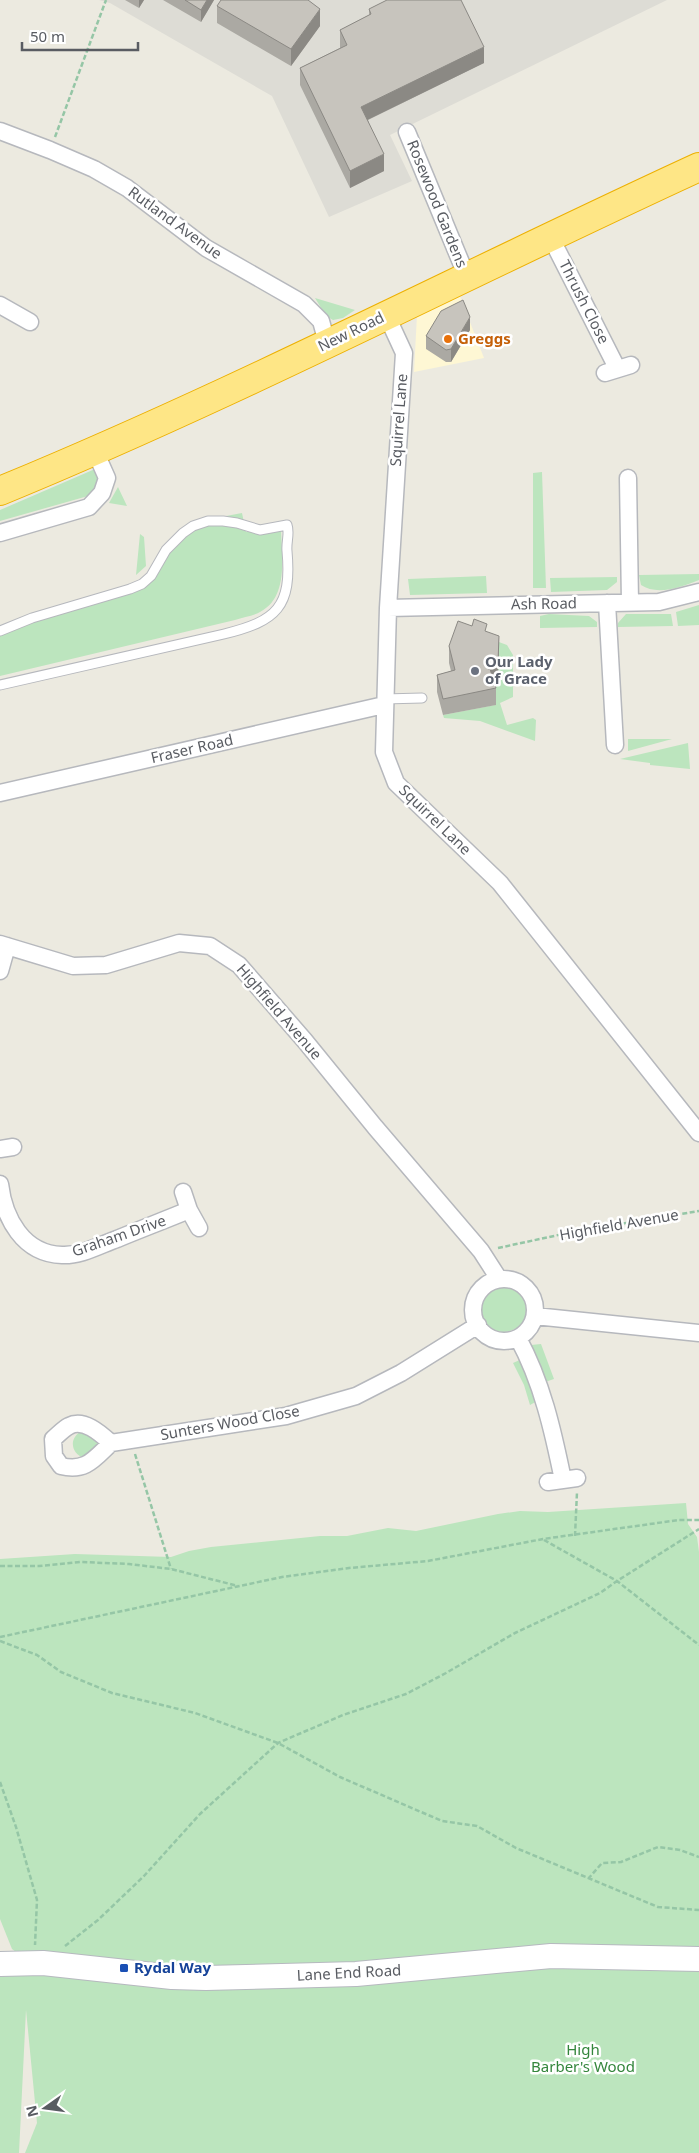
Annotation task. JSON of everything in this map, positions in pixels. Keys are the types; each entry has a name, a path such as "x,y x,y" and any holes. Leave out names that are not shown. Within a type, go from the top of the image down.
{"highway":[{"name":"New Road","path":"0,490 95,451 699,166"}],"street":[{"name":"Rutland Avenue","path":"0,131 94,169 127,188 206,248 304,304 321,321 327,343"},
{"name":"Rosewood Gardens","path":"407,132 467,276"},
{"name":"Thrush Close","path":"550,236 618,368"},
{"path":"0,305 30,322"},
{"name":"Squirrel Lane","path":"386,314 404,353 388,608 384,752 396,783 500,883 699,1133"},
{"path":"0,533 89,507 102,493 107,478 95,451"},
{"path":"628,478 630,602"},
{"name":"Ash Road","path":"388,608 659,602 699,592"},
{"path":"607,603 615,745"},
{"name":"Fraser Road","path":"0,793 384,702"},
{"name":"Highfield Avenue","path":"4,945 73,966 106,965 179,943 210,946 239,965 306,1041 375,1127 481,1252 499,1279"},
{"path":"0,971 4,945"},
{"name":"Graham Drive","path":"0,1184 2,1198 10,1222 24,1241 40,1250 62,1255 84,1252 189,1210"},
{"path":"184,1192 189,1210 199,1228"},
{"path":"499,1279 514,1280 527,1288 534,1301 535,1316 532,1325 518,1338 507,1341 495,1339 485,1334 478,1325 474,1314 474,1302 479,1291 488,1283 499,1279"},
{"path":"535,1316 699,1332"},
{"name":"Sunters Wood Close","path":"111,1443 286,1416 356,1396 401,1372 478,1325"},
{"path":"518,1338 529,1358 551,1423 563,1480"},
{"name":"Lane End Road","path":"0,1964 43,1963 172,1977 206,1978 356,1974 550,1956 699,1959"}],"lane":[{"path":"0,631 32,618 142,584 151,576 157,563 173,542 193,526 208,521 223,521 260,530 286,525 289,530 287,549 289,578 283,603 275,612 256,624 224,634 0,685"},
{"path":"384,702 422,698"}],"path":[{"path":"50,150 106,0"},
{"name":"Highfield Avenue","path":"481,1252 577,1230 699,1212"},
{"path":"131,1440 171,1569"},
{"path":"563,1480 575,1536"},
{"path":"0,1637 282,1577 428,1562 543,1539 680,1520 699,1520"},
{"path":"0,1782 16,1827 37,1900 34,1942 43,1963 98,1920 144,1876 200,1814 278,1744 343,1715 406,1694 446,1674 515,1633 600,1594 617,1580 699,1529"},
{"path":"543,1539 617,1580 699,1646"},
{"path":"0,1566 38,1566 81,1562 171,1569 240,1586"},
{"path":"0,1641 36,1654 61,1672 112,1693 195,1714 278,1744 340,1777 442,1820 477,1826 516,1848 658,1907 699,1910"},
{"path":"588,1879 602,1863 620,1862 658,1847 680,1850 699,1857"}],"shaded area":[{"path":"99,0 667,0 390,135 412,181 329,217 272,96 110,3"},
{"path":"459,294 484,358 414,372 417,315"}],"green space":[{"path":"315,298 355,310 343,318 333,320 326,316"},
{"path":"95,469 102,483 88,496 0,521 0,510"},
{"path":"542,472 546,588 533,588 533,473"},
{"path":"118,487 127,506 109,503"},
{"path":"242,513 246,532 281,526 282,574 280,585 270,605 260,612 235,620 0,676 0,629 19,618 137,583 146,577 169,541 205,520"},
{"path":"140,534 144,537 146,566 136,575"},
{"path":"699,574 699,580 677,588 662,590 654,590 641,585 639,575"},
{"path":"486,576 487,593 410,595 408,579"},
{"path":"617,577 617,582 607,590 551,592 550,578"},
{"path":"699,605 699,625 678,626 676,612"},
{"path":"549,614 589,616 597,622 597,627 540,628 540,616"},
{"path":"626,614 671,614 673,626 618,627 618,623"},
{"path":"488,638 507,645 513,655 513,697 500,703 507,725 533,718 536,720 535,741 480,721 444,718 443,715 495,705"},
{"path":"628,739 672,739 628,751"},
{"path":"688,743 690,769 650,765 650,763 620,759"},
{"path":"503,1282 512,1284 523,1293 528,1307 526,1316 517,1327 503,1332 494,1330 483,1321 478,1307 480,1298 489,1287"},
{"path":"541,1344 554,1379 545,1382 530,1348 531,1345"},
{"path":"522,1359 539,1400 530,1405 524,1385 513,1363"},
{"path":"82,1431 98,1437 100,1446 84,1458 76,1453 73,1445 75,1437"},
{"path":"686,1503 688,1524 697,1537 699,1552 699,1952 204,1971 16,1952 12,1949 0,1919 0,1559 75,1554 171,1557 211,1547 320,1536 347,1536 388,1528 416,1531 520,1511 548,1512"},
{"name":"High Barber's Wood","path":"598,1962 699,1971 699,2153 25,2153 37,2123 26,2010 19,2153 0,2153 0,1971"}],"building":[{"path":"185,0 207,0 201,10"},
{"path":"221,0 308,0 320,9 291,49 217,6"},
{"path":"387,0 461,0 484,47 361,107 384,154 350,171 300,68 347,45 340,30 371,14 369,9"},
{"path":"463,300 470,317 451,349 446,350 426,336 441,311"},
{"name":"Our Lady of Grace","path":"474,619 487,624 485,631 499,636 498,662 486,665 490,669 496,688 443,699 437,675 455,670 449,646 458,621 472,626"}],"place":[{"name":"Greggs","path":"448,339"},
{"name":"Our Lady of Grace","path":"475,671"},
{"name":"Rydal Way","path":"124,1968"}]}
